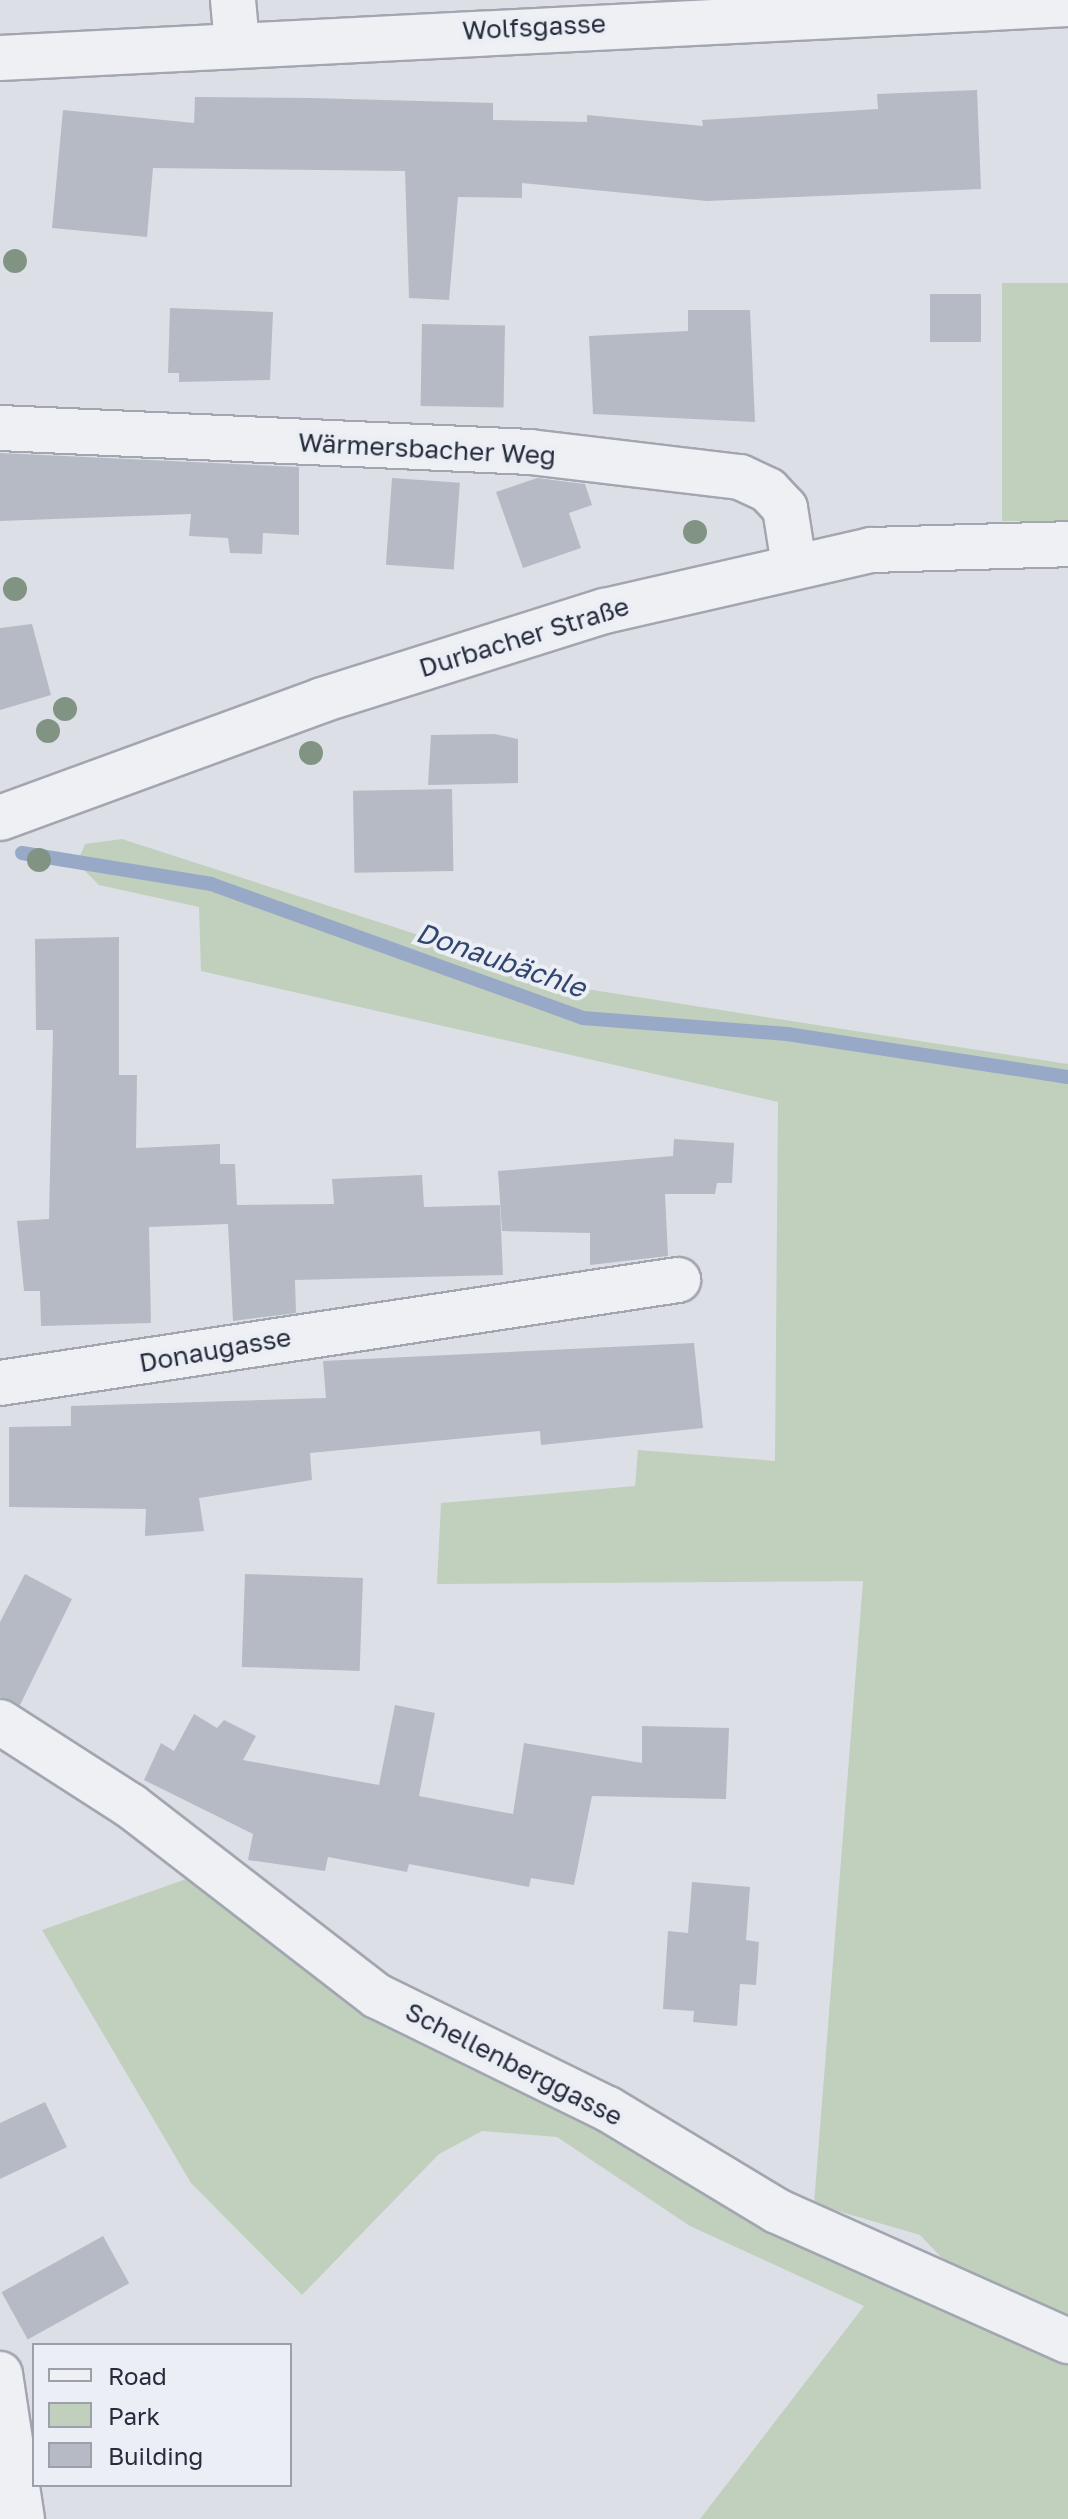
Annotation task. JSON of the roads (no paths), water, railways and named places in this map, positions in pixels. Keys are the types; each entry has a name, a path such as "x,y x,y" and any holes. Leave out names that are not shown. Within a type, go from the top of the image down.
{"street":[{"path":"233,0 237,44"},
{"name":"Wolfsgasse","path":"0,58 1068,4"},
{"name":"Wärmersbacher Weg","path":"0,428 530,452 740,477 768,490 785,508 794,565"},
{"name":"Durbacher Straße","path":"0,818 337,695 605,611 794,565 871,550 1068,544"},
{"name":"Donaugasse","path":"0,1383 429,1314 678,1280"},
{"name":"Schellenberggasse","path":"0,1722 131,1806 377,1996 608,2109 777,2211 1068,2341"},
{"path":"0,2374 22,2519"}],"waterway":[{"name":"Donaubächle","path":"22,853 211,884 583,1018 787,1034 1068,1077"}]}
